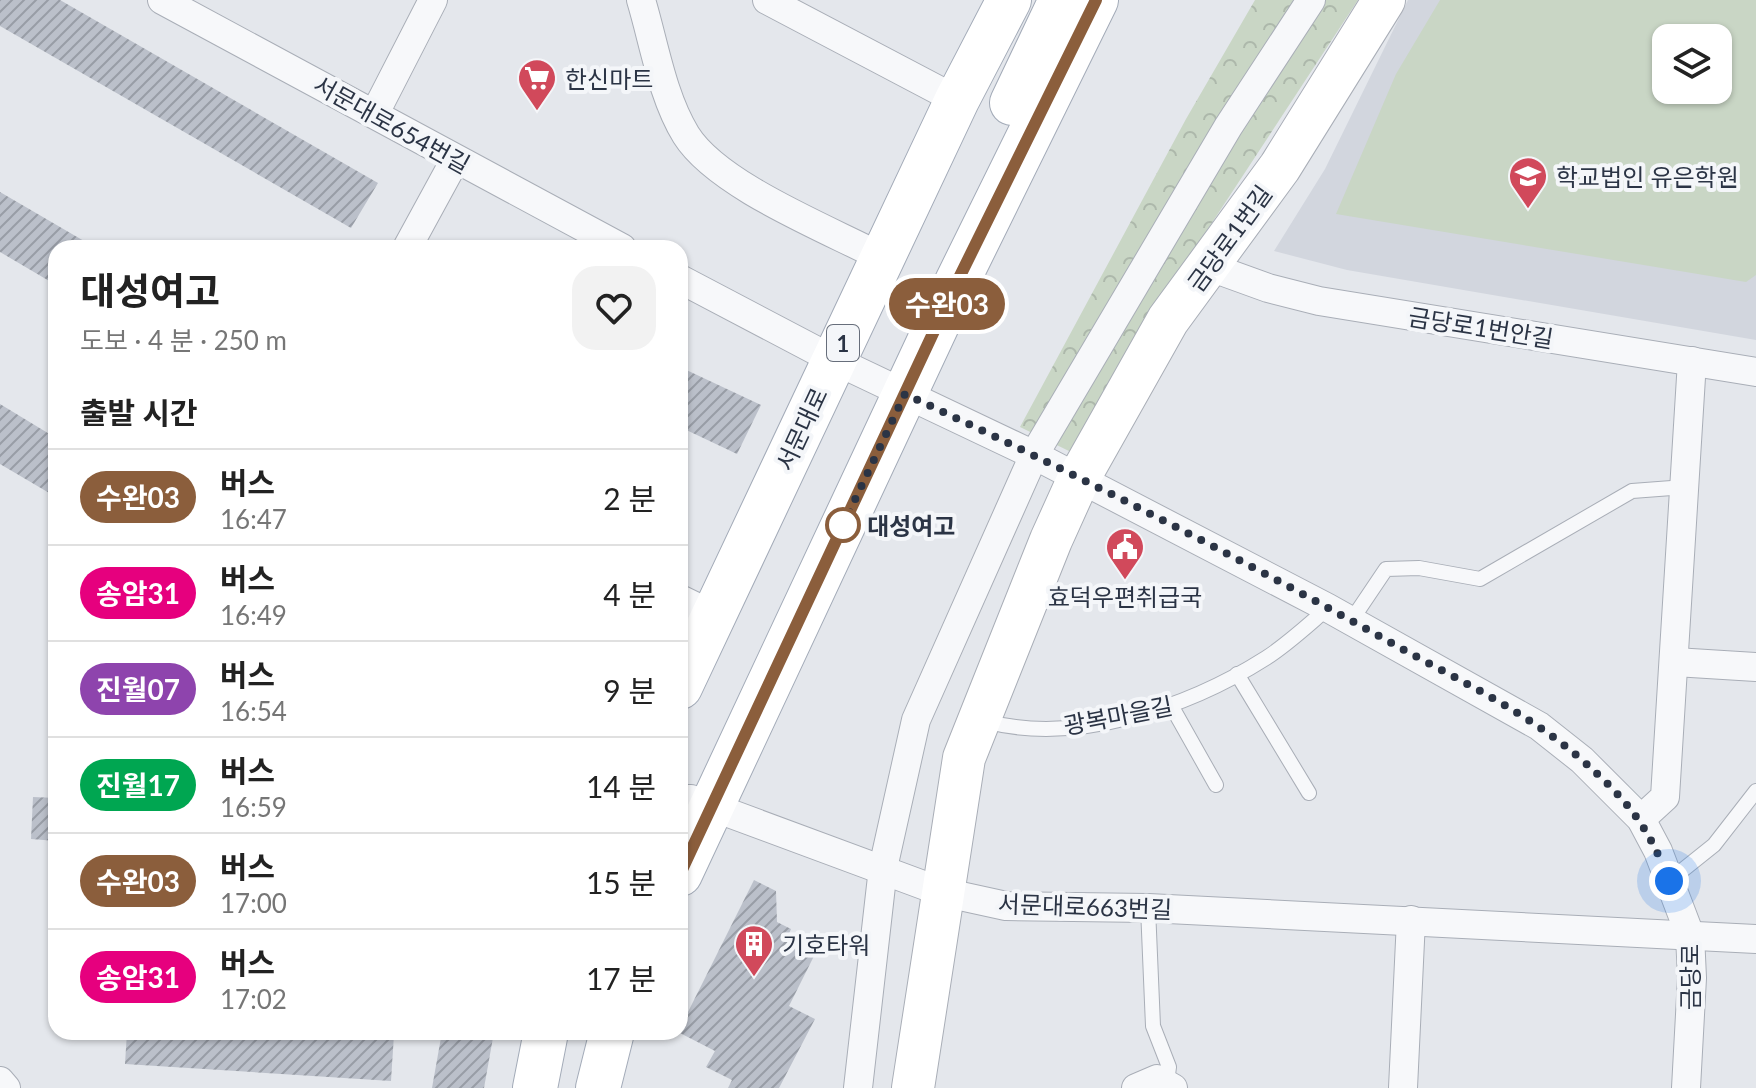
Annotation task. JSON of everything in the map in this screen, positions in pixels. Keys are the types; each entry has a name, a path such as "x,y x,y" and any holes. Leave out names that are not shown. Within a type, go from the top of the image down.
{"main road":[{"name":"서문대로","path":"688,649 697,607 834,360 957,100 1009,0"},
{"path":"986,224 957,265 952,269 942,262 950,236 1061,0"},
{"path":"688,836 695,803 905,394 1096,0"},
{"path":"535,1088 544,1040"},
{"path":"598,1088 610,1040"}],"street":[{"name":"서문대로654번길","path":"162,0 607,240"},
{"path":"375,113 433,0"},
{"path":"641,0 676,115 697,150 741,184 883,258"},
{"path":"767,0 957,100"},
{"path":"858,1088 883,868 916,720 1034,455 1228,127 1311,0"},
{"name":"금당로1번길","path":"1079,478 1168,320 1210,267 1280,167 1384,0"},
{"path":"411,240 455,160"},
{"name":"금당로1번안길","path":"1210,267 1319,301 1756,372"},
{"path":"688,283 905,394"},
{"path":"1641,819 1665,797 1692,361"},
{"name":"금당로","path":"905,394 1034,455 1340,615 1539,726 1582,760 1641,819 1690,935 1692,978 1686,1088"},
{"path":"913,1088 962,767 977,718 1079,478"},
{"path":"1675,662 1756,667"},
{"name":"서문대로663번길","path":"695,803 883,868 942,892 1006,906 1148,908 1756,939"},
{"path":"1403,1088 1411,920"},
{"path":"1136,1088 1150,1080 1170,1085"},
{"path":"0,1081 6,1088"}],"lane":[{"name":"광복마을길","path":"977,718 1016,726 1074,727 1172,707 1340,615 1386,569 1419,568 1480,579 1632,491 1685,487"},
{"path":"1237,674 1309,793"},
{"path":"1172,707 1216,785"},
{"path":"1669,881 1714,845 1756,791"},
{"path":"1148,908 1153,1026 1169,1067 1170,1085"}],"shaded area":[{"name":"학교법인 유은학원","path":"1408,0 1756,0 1756,340 1347,270 1274,251 1325,169"}],"green space":[{"path":"1255,0 1358,0 1141,331 1075,454 1020,427 1186,119"},
{"name":"학교법인 유은학원","path":"1440,0 1756,0 1756,275 1746,282 1336,214 1396,74"}],"building":[{"path":"0,0 60,0 378,183 351,228 0,26"},
{"path":"0,192 82,240 48,240 48,280 0,252"},
{"path":"688,371 761,405 737,454 688,431"},
{"path":"0,404 48,433 48,492 0,464"},
{"path":"33,797 48,798 48,840 31,839"},
{"name":"기호타워","path":"754,880 776,891 777,922 791,929 788,936 817,950 789,1006 815,1019 779,1088 728,1088 732,1080 706,1067 715,1051 688,1037 688,1012"},
{"path":"126,1040 394,1040 391,1081 125,1064"},
{"path":"441,1040 493,1040 484,1088 432,1088"}],"bus line":[{"name":"수완03","path":"688,857 957,282 1096,0"}],"place":[{"name":"한신마트","path":"537,112"},
{"name":"학교법인 유은학원","path":"1528,210"},
{"name":"대성여고","path":"843,525"},
{"name":"효덕우편취급국","path":"1125,581"},
{"name":"기호타워","path":"754,978"}],"route":[{"path":"843,525 905,394 1034,455 1328,608 1539,726 1582,760 1641,819 1669,881"}]}
